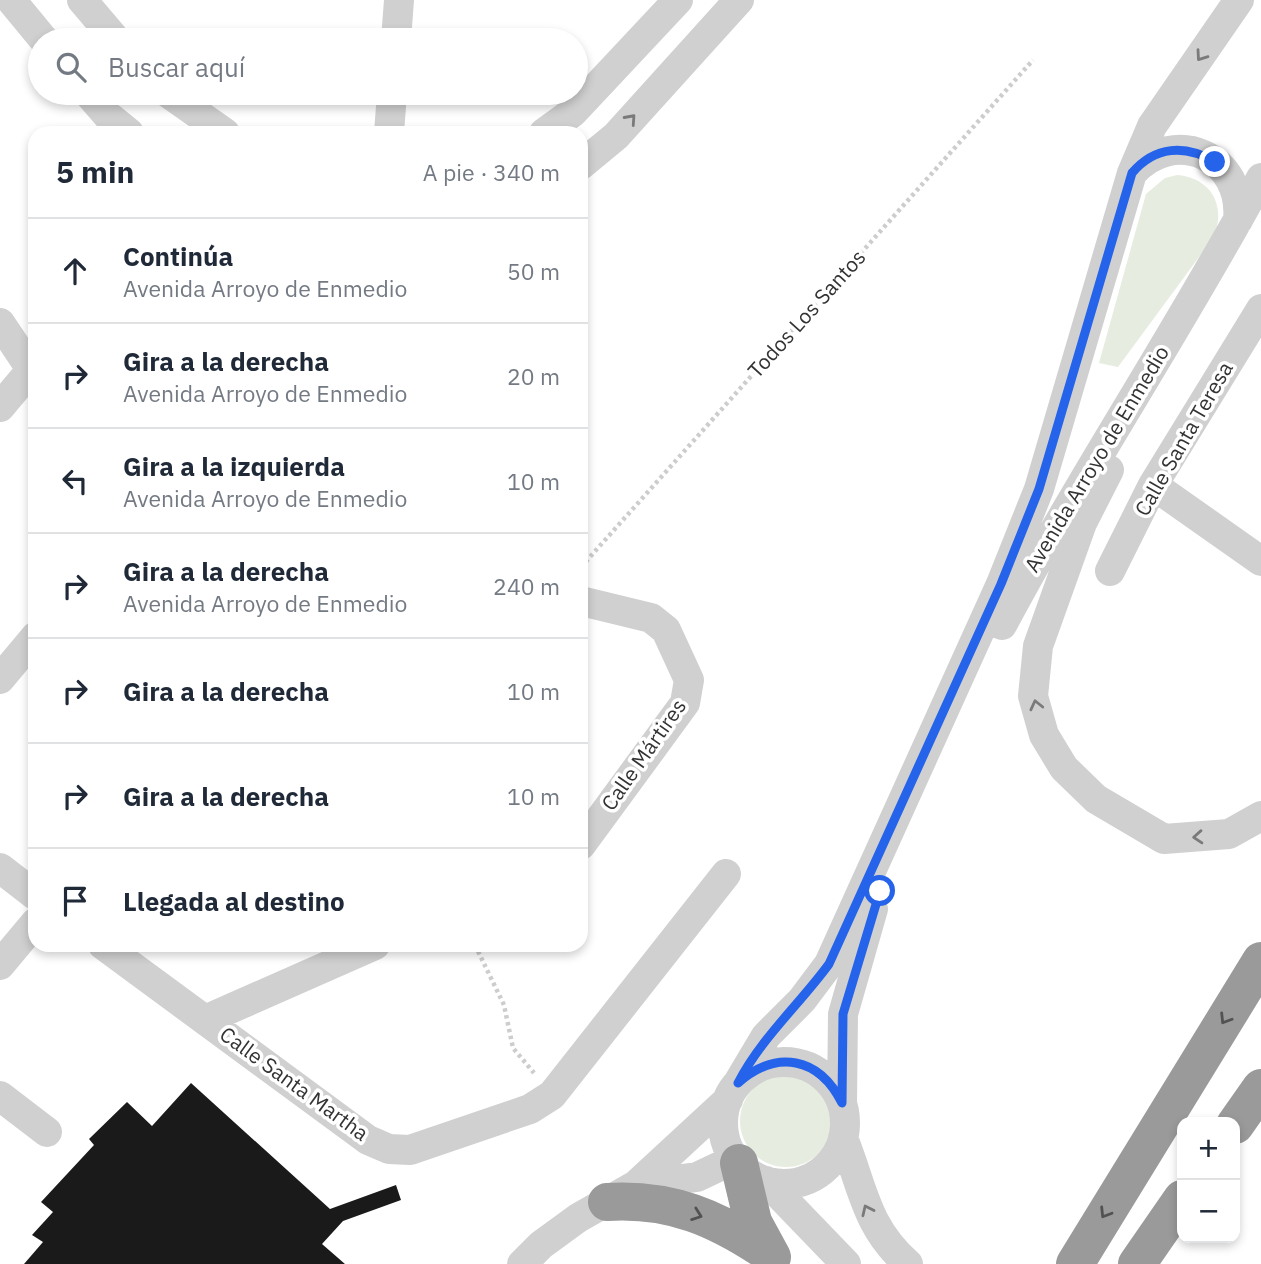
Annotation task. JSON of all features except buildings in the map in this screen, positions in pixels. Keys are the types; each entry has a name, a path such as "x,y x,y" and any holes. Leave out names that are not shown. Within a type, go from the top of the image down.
{"highway":[{"path":"1075,1264 1261,961"},
{"path":"1240,1118 1261,1088"},
{"path":"747,1168 753,1222 774,1259"},
{"path":"621,1193 673,1206 726,1227 774,1259"},
{"path":"1137,1264 1177,1206"}],"street":[{"path":"11,0 34,28"},
{"path":"82,0 106,28"},
{"path":"397,28 399,0"},
{"path":"588,96 678,0"},
{"name":"Avenida Arroyo de Enmedio","path":"846,1264 747,1168 726,1140 723,1121 733,1092 766,1036 802,999 829,964 1001,584 1039,489 1132,173 1153,126 1239,0"},
{"path":"588,159 616,136 727,4"},
{"path":"98,105 120,126"},
{"path":"185,105 215,126"},
{"path":"390,126 391,105"},
{"path":"554,126 580,105"},
{"path":"1132,173 1140,163 1163,151 1190,150 1203,155 1225,171 1233,182 1240,207 1238,220"},
{"name":"Avenida Arroyo de Enmedio","path":"908,1264 889,1245 864,1205 843,1138 843,1014 880,891 980,665 1058,519 1203,281 1261,178"},
{"path":"1203,281 1082,523 1038,646 1032,696 1044,736 1064,768 1096,799 1164,839 1229,834 1261,816"},
{"name":"Calle Santa Teresa","path":"1110,571 1153,485 1261,309"},
{"path":"0,323 28,363"},
{"path":"0,407 28,378"},
{"path":"1153,485 1261,561"},
{"name":"Calle Mártires","path":"588,603 651,618 666,630 690,680 685,703 588,835"},
{"path":"0,679 28,645"},
{"path":"0,868 28,890"},
{"name":"Calle Santa Martha","path":"113,952 368,1140 389,1149 410,1150 530,1109 552,1095 726,874"},
{"path":"0,965 28,931"},
{"path":"205,1020 359,952"},
{"path":"522,1264 541,1245 578,1218 621,1193 761,1067 787,1062 821,1073 834,1087 842,1103"},
{"path":"0,1096 47,1132"},
{"path":"621,1193 747,1168 786,1184 813,1175 835,1156 843,1138"}],"path":[{"name":"Todos Los Santos","path":"588,559 1033,61"},
{"path":"478,952 504,1006 513,1048 552,1095"}],"shaded area":[{"path":"1177,175 1199,182 1213,196 1218,216 1213,238 1118,367 1099,363 1146,194 1165,178"},
{"path":"786,1075 804,1079 819,1088 828,1103 832,1121 828,1139 819,1154 804,1163 786,1167 768,1163 753,1154 744,1139 740,1121 744,1103 753,1088 768,1079"}],"route":[{"path":"880,891 849,985 843,1014 840,1044 842,1103 834,1087 821,1073 805,1065 787,1062 769,1064 752,1071 738,1083 766,1036 802,999 829,964 1001,584 1039,489 1132,173 1140,163 1151,156 1177,149 1190,150 1215,162"}]}
